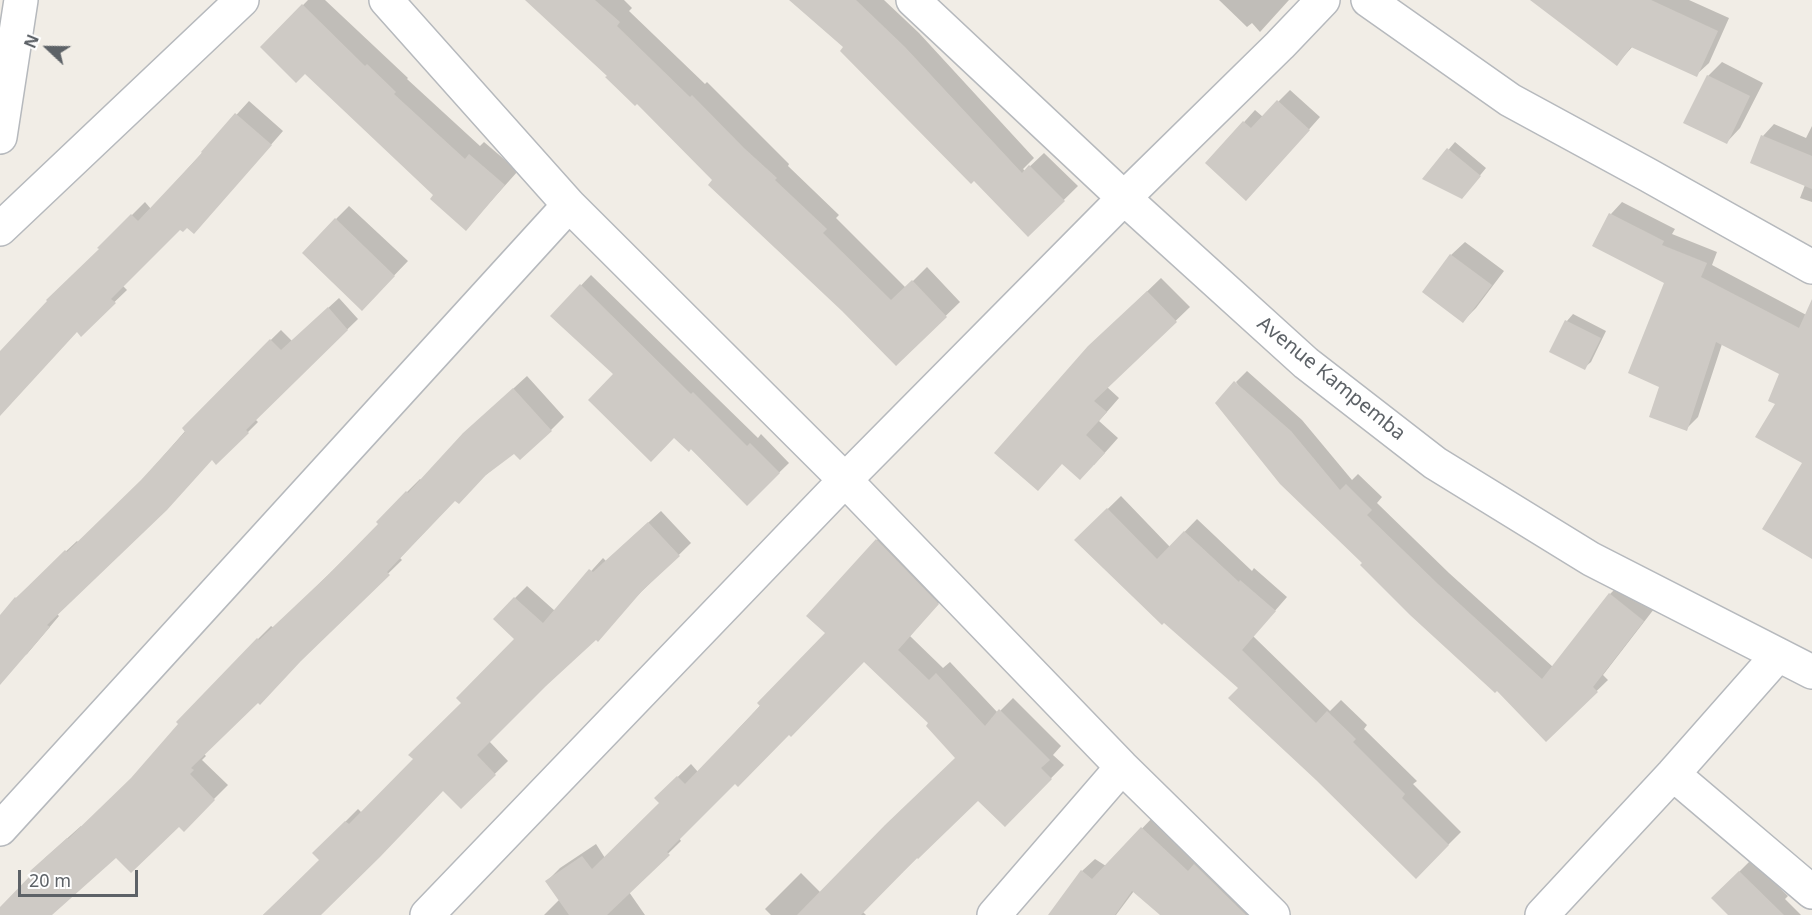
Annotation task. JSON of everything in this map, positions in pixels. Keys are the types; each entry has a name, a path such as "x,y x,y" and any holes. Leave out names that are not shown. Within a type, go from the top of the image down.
{"street":[{"path":"0,137 21,0"},
{"path":"0,229 242,0"},
{"path":"386,0 569,205 845,480 1122,767 1273,915"},
{"name":"Avenue Kampemba","path":"913,0 1124,198 1306,363 1435,463 1591,559 1812,672"},
{"path":"426,915 845,480 1124,198 1281,45 1323,0"},
{"path":"1368,0 1510,100 1812,267"},
{"path":"0,829 569,205"},
{"path":"1542,915 1673,774 1778,655"},
{"path":"994,915 1122,767"},
{"path":"1673,774 1812,892"}],"building":[{"path":"525,0 595,0 620,22 617,26 777,178 775,180 827,229 823,233 891,300 912,280 947,317 896,366 842,311 708,185 712,180 637,104 635,106 605,77 607,76"},
{"path":"789,0 856,0 905,47 1022,173 1029,165 1065,201 1028,237 974,181 971,184 840,51 843,47"},
{"path":"1530,0 1651,0 1718,31 1697,77 1631,47 1617,66"},
{"path":"302,4 365,66 367,64 396,92 394,94 465,159 469,154 505,185 466,231 430,199 433,195 305,74 296,83 260,47"},
{"path":"1707,75 1750,96 1727,144 1683,123"},
{"path":"1277,100 1310,130 1246,201 1205,163 1243,121 1251,128"},
{"path":"235,113 272,145 194,234 187,228 183,232 180,230 111,299 116,303 81,337 77,332 0,416 0,351 46,300 99,249 97,248 131,214 138,221 202,153"},
{"path":"1761,135 1812,156 1812,189 1750,163"},
{"path":"1447,148 1481,176 1462,199 1422,179"},
{"path":"1609,213 1664,241 1662,245 1707,263 1701,277 1799,328 1812,299 1812,559 1762,529 1802,463 1755,437 1775,404 1768,401 1779,374 1716,342 1687,431 1649,417 1659,387 1628,373 1664,283 1592,246"},
{"path":"335,218 395,276 362,311 302,253"},
{"path":"1450,254 1492,285 1463,323 1422,292"},
{"path":"580,284 691,394 693,392 747,446 750,443 780,473 747,506 691,449 689,452 674,438 651,462 588,400 613,374 550,316"},
{"path":"1147,291 1177,322 1094,401 1107,412 1086,435 1105,453 1080,480 1062,464 1038,491 994,453 1088,346"},
{"path":"328,307 348,330 246,430 249,433 216,465 212,460 167,510 47,625 50,627 0,685 0,615 15,597 65,550 67,552 141,480 185,432 182,428 270,339 281,350"},
{"path":"1565,320 1601,338 1585,370 1549,352"},
{"path":"1234,381 1291,431 1340,490 1346,484 1372,510 1367,515 1542,679 1609,593 1644,621 1593,687 1598,692 1546,742 1497,691 1495,693 1410,615 1360,565 1362,563 1280,484 1215,403"},
{"path":"513,388 552,431 520,460 514,454 486,475 459,504 455,501 387,572 390,575 301,661 260,705 258,703 191,768 194,770 190,774 215,800 184,832 179,827 131,873 116,858 52,915 0,915 0,907 32,874 30,871 68,839 131,778 178,724 176,722 257,638 259,640 329,574 463,433"},
{"path":"1107,508 1157,559 1184,531 1239,582 1240,580 1276,611 1242,650 1316,723 1327,711 1356,739 1353,742 1405,794 1402,798 1449,845 1416,879 1316,780 1228,698 1238,688 1164,623 1162,625 1074,540"},
{"path":"648,522 680,556 642,591 598,642 596,640 546,686 477,755 496,775 461,809 443,791 321,915 263,915 319,860 312,853 345,821 349,824 413,759 408,755 461,703 456,698 514,639 493,619 514,597 543,623 589,569 593,572"},
{"path":"876,539 939,604 898,650 929,680 936,673 985,726 999,709 1050,760 1041,768 1052,779 1005,827 978,801 861,915 797,915 885,825 955,758 926,726 928,723 864,662 791,737 789,735 738,787 735,784 667,852 670,855 607,915 569,915 545,881 582,856 592,869 659,803 654,798 677,776 685,784 760,706 757,703 825,633 806,616"},
{"path":"1141,827 1188,871 1194,864 1246,915 1160,915 1132,891 1115,915 1048,915 1081,870 1092,879"},
{"path":"1739,871 1784,915 1728,915 1711,898"}]}
